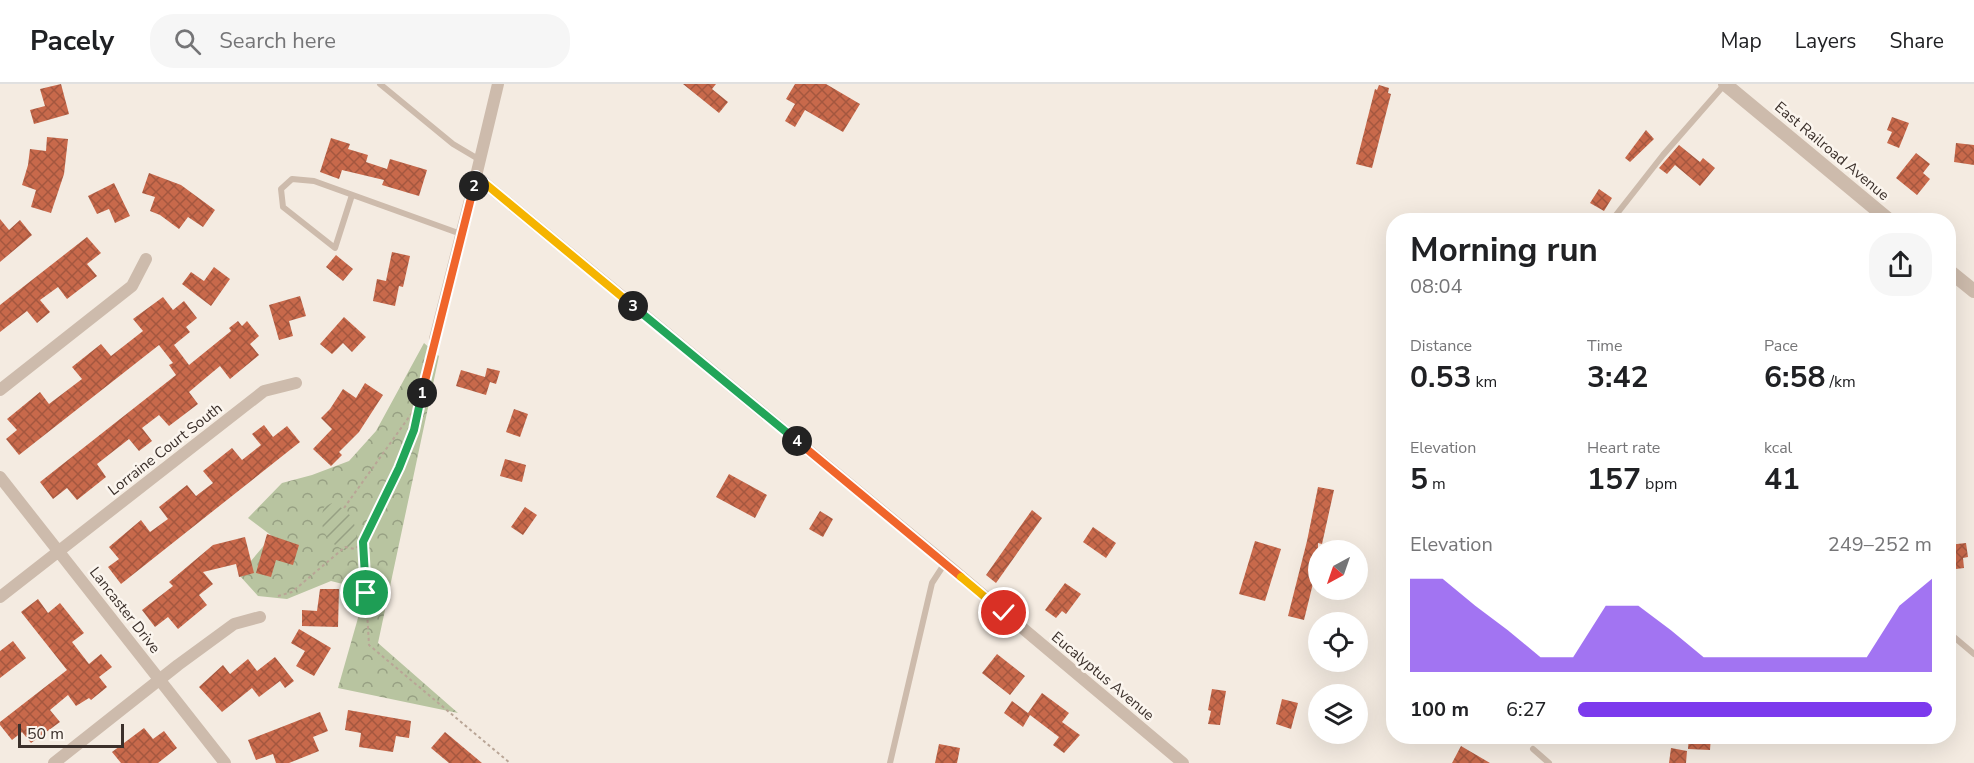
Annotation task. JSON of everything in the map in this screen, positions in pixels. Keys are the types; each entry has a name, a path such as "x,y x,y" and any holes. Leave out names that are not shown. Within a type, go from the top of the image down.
{"street":[{"path":"435,339 498,84"},
{"name":"East Railroad Avenue","path":"1725,84 1881,213"},
{"name":"Eucalyptus Avenue","path":"476,176 945,563 1183,763"},
{"path":"0,390 132,286 146,259"},
{"path":"1956,276 1974,291"},
{"name":"Lorraine Court South","path":"0,597 264,391 296,383"},
{"name":"Lancaster Drive","path":"0,477 225,763"},
{"path":"54,763 234,624 260,617"}],"lane":[{"path":"381,84 453,144 480,160"},
{"path":"1617,213 1663,155 1725,84"},
{"path":"352,195 334,248 283,207 281,189 292,179 314,181 461,234"},
{"path":"890,763 932,584 945,563"},
{"path":"1956,639 1974,654"},
{"path":"1533,749 1549,763"}],"path":[{"path":"278,596 292,592 345,547 355,549 363,542 399,468 414,430 435,339"},
{"path":"344,508 421,400"},
{"path":"363,542 369,645 510,763"}],"green space":[{"path":"424,343 439,356 378,643 458,713 338,688 366,590 331,581 287,599 258,596 239,575 272,536 248,518 282,483 349,461 376,431"},
{"path":"332,503 349,514 354,523 357,542 347,551 334,544 323,528 324,507"}],"building":[{"path":"61,84 69,114 34,124 30,110 45,106 40,89"},
{"path":"683,84 716,84 712,89 728,102 719,113"},
{"path":"795,84 826,84 860,104 843,132 805,110 795,127 785,121 795,104 786,99"},
{"path":"1379,85 1389,88 1388,93 1391,94 1372,168 1356,164 1375,89 1377,90"},
{"path":"1892,117 1909,123 1899,148 1887,143 1892,132 1887,130"},
{"path":"1646,130 1654,139 1630,162 1625,158"},
{"path":"47,137 68,139 64,174 51,213 31,207 36,190 22,185 30,149 46,151"},
{"path":"331,138 350,144 348,149 368,155 366,162 387,169 390,159 427,170 419,196 382,185 384,180 342,170 339,179 320,172"},
{"path":"1956,143 1974,145 1974,165 1954,162"},
{"path":"1679,145 1700,162 1703,158 1715,168 1700,186 1675,165 1667,174 1659,168"},
{"path":"1916,153 1930,164 1923,173 1930,179 1917,195 1896,178"},
{"path":"149,173 181,185 215,210 203,227 188,217 179,229 160,215 150,211 155,197 142,193"},
{"path":"114,183 130,216 115,223 109,209 97,214 88,196"},
{"path":"1599,189 1612,198 1604,211 1590,203"},
{"path":"0,219 9,230 20,220 32,235 0,262"},
{"path":"87,237 101,253 87,264 97,276 67,299 58,287 40,300 50,312 37,323 27,311 0,332 0,305"},
{"path":"392,252 410,256 403,287 399,286 395,306 373,301 377,279 386,281"},
{"path":"336,255 353,269 343,281 326,267"},
{"path":"214,267 230,279 211,306 182,284 191,272 204,281"},
{"path":"300,296 306,316 289,321 293,336 279,340 269,305"},
{"path":"163,297 173,310 184,301 197,318 186,327 190,332 174,345 189,365 231,331 229,328 238,321 242,326 247,321 259,336 250,344 259,355 230,379 220,366 189,392 198,404 169,426 159,415 142,428 152,441 139,451 129,439 97,464 106,477 77,500 67,488 53,499 40,482 176,375 169,365 173,363 159,345 19,455 6,439 17,430 7,419 40,392 49,404 82,379 72,367 101,344 111,356 143,331 133,319"},
{"path":"344,317 366,337 352,352 343,343 332,354 320,344"},
{"path":"487,368 500,371 496,384 490,382 486,395 456,386 461,370 485,377"},
{"path":"365,383 383,395 359,432 339,452 342,455 331,466 313,449 332,429 321,418 343,389 356,398"},
{"path":"514,409 528,414 520,437 506,432"},
{"path":"264,425 273,437 287,426 300,442 121,584 108,567 119,559 109,547 141,520 150,532 168,519 159,507 187,485 196,496 213,483 203,471 232,448 242,460 261,445 252,434"},
{"path":"505,459 526,465 522,482 500,476"},
{"path":"729,474 767,495 755,518 716,497"},
{"path":"1318,487 1334,490 1323,540 1308,540 1309,600 1304,620 1288,616"},
{"path":"525,507 537,515 523,535 511,527"},
{"path":"1032,510 1042,518 996,583 986,575"},
{"path":"820,511 833,519 823,537 809,529"},
{"path":"1093,527 1116,543 1106,558 1083,542"},
{"path":"267,534 299,545 293,565 276,560 271,577 256,573"},
{"path":"245,537 254,573 239,577 236,564 203,572 213,584 199,595 207,605 178,629 168,617 155,627 142,610 173,586 169,582 213,545"},
{"path":"1255,541 1281,549 1265,601 1239,594"},
{"path":"1966,543 1968,557 1963,558 1964,568 1956,569 1956,544"},
{"path":"1065,583 1081,594 1066,614 1062,611 1056,618 1045,610"},
{"path":"320,589 339,589 338,627 302,626 302,610 317,611"},
{"path":"38,599 48,613 60,603 84,633 72,642 89,664 101,654 112,667 99,677 107,687 91,700 89,698 76,706 68,695 50,710 60,722 31,743 22,732 12,740 0,722 67,670 21,612"},
{"path":"299,629 331,648 314,676 296,666 305,651 291,643"},
{"path":"13,641 26,658 0,678 0,651"},
{"path":"997,654 1025,676 1010,695 982,673"},
{"path":"275,657 294,681 285,688 280,681 259,697 252,688 222,712 199,687 223,665 230,674 248,659 257,671"},
{"path":"1212,689 1226,691 1220,725 1208,724"},
{"path":"1042,693 1069,713 1062,722 1080,735 1064,753 1053,745 1059,737 1030,715 1023,727 1004,713 1012,701 1028,713"},
{"path":"1282,699 1298,703 1291,729 1276,724"},
{"path":"348,710 411,721 409,738 396,736 393,752 359,747 361,733 345,730"},
{"path":"320,712 328,731 313,737 319,751 289,763 276,763 273,754 256,760 248,740"},
{"path":"144,728 153,739 164,731 177,748 158,763 121,763 112,752"},
{"path":"445,732 482,763 449,763 431,748"},
{"path":"939,744 960,748 957,763 935,763"},
{"path":"1688,744 1710,744 1710,750 1688,749"},
{"path":"1461,746 1490,763 1452,763"},
{"path":"1671,748 1687,751 1686,763 1669,763"}],"route":[{"path":"366,593 363,542 399,468 414,430 476,176 1004,613"}]}
